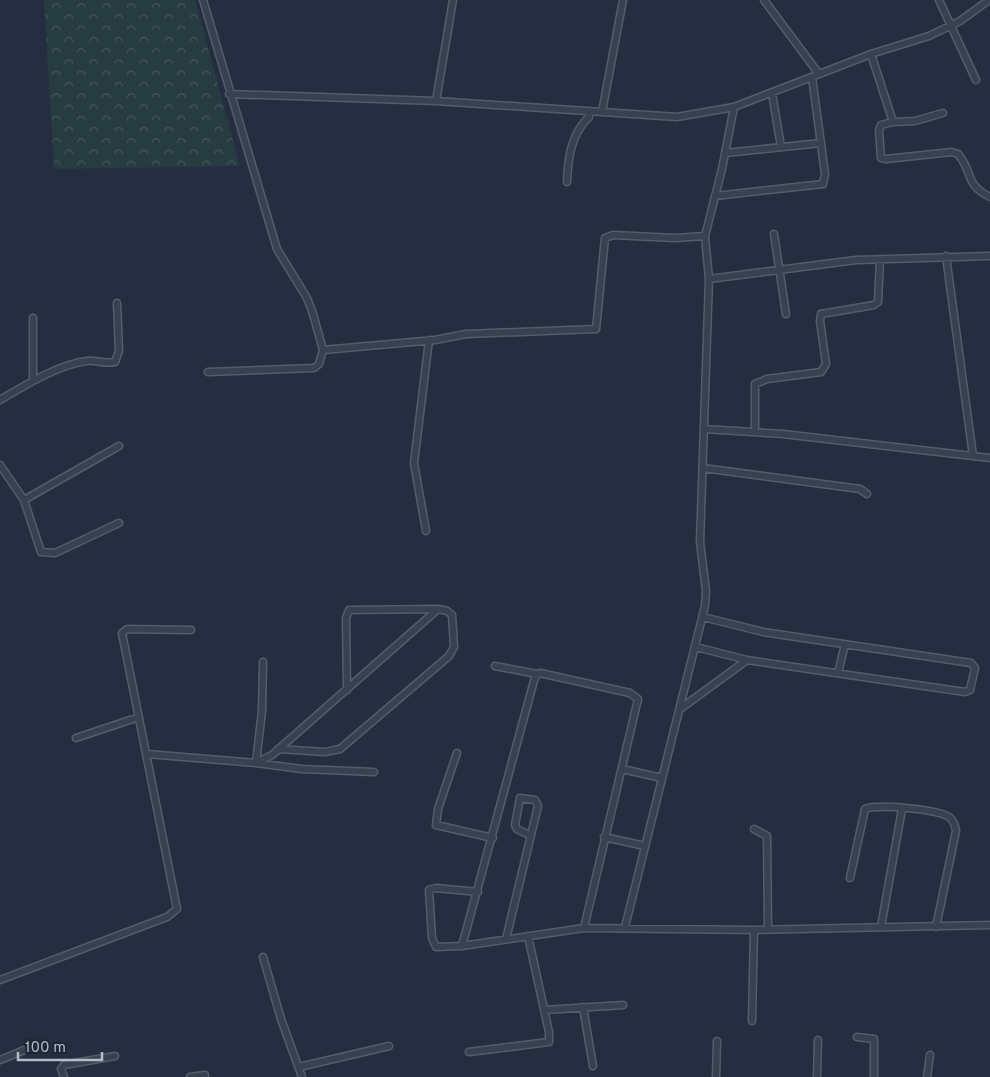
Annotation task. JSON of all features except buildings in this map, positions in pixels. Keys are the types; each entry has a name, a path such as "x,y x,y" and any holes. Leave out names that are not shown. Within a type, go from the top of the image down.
{"street":[{"path":"203,0 229,94 277,249 307,298 323,350 319,364 314,368 208,372"},
{"path":"436,101 453,0"},
{"path":"602,112 622,0"},
{"path":"764,0 819,74"},
{"path":"939,0 976,80"},
{"path":"229,94 436,101 676,117 734,107 871,54 904,45 952,25 990,0"},
{"path":"871,54 893,122"},
{"path":"715,196 823,184 825,174 812,76"},
{"path":"772,93 781,147"},
{"path":"625,927 703,617 706,591 700,542 709,279 705,236 725,154 734,107"},
{"path":"567,182 567,165 573,143 580,126 589,117 589,111"},
{"path":"943,113 915,121 893,122 881,125 879,130 881,158 952,152 958,154 969,172 971,184 977,191 990,197"},
{"path":"725,154 821,143"},
{"path":"774,234 781,270 786,314"},
{"path":"323,350 429,340 466,334 594,330 597,327 605,238 613,235 675,238 705,236"},
{"path":"946,256 973,456"},
{"path":"709,279 880,259 990,256"},
{"path":"755,432 753,391 755,384 767,379 821,372 825,369 826,364 820,321 821,314 874,305 878,302 880,259"},
{"path":"0,400 33,381 85,361 113,363 119,351 117,303"},
{"path":"33,318 33,381"},
{"path":"426,532 414,463 429,340"},
{"path":"704,429 755,432 990,458"},
{"path":"24,500 118,446"},
{"path":"0,465 24,500 38,549 45,554 55,553 119,523"},
{"path":"703,468 860,489 867,494"},
{"path":"278,749 325,752 340,749 449,656 454,647 454,619 449,612 438,609 349,610 346,618 347,690"},
{"path":"256,763 268,758 438,609"},
{"path":"696,647 747,660 965,692 970,690 976,668 971,663 762,632 703,617"},
{"path":"0,980 167,918 176,912 178,901 122,635 123,631 191,630"},
{"path":"838,673 845,644"},
{"path":"680,709 747,660"},
{"path":"256,763 262,711 262,662"},
{"path":"495,666 537,674 544,673 630,693 637,697 584,928"},
{"path":"462,946 537,674"},
{"path":"76,738 138,717"},
{"path":"457,753 438,809 436,825 493,838"},
{"path":"147,754 256,763 302,769 374,772"},
{"path":"622,769 662,778"},
{"path":"506,939 531,836 538,802 520,798 514,826 531,836"},
{"path":"882,927 902,808"},
{"path":"850,878 865,809 902,808 948,817 956,827 936,927"},
{"path":"754,829 767,836 768,842 766,858 768,929"},
{"path":"604,837 645,846"},
{"path":"478,892 436,888 428,892 435,945 438,947 462,946 584,928 754,930 990,925"},
{"path":"752,1021 754,930"},
{"path":"469,1052 548,1042 550,1035 528,936"},
{"path":"264,957 281,1019 302,1077"},
{"path":"544,1010 623,1005"},
{"path":"583,1007 593,1066"},
{"path":"857,1037 874,1039 874,1077"},
{"path":"817,1077 818,1040"},
{"path":"716,1077 717,1042"},
{"path":"0,1060 34,1046"},
{"path":"298,1067 389,1046"},
{"path":"928,1077 930,1055"},
{"path":"64,1077 61,1069 64,1065 115,1056"},
{"path":"190,1077 205,1075"}],"green space":[{"path":"44,0 195,0 240,166 54,169"}]}
